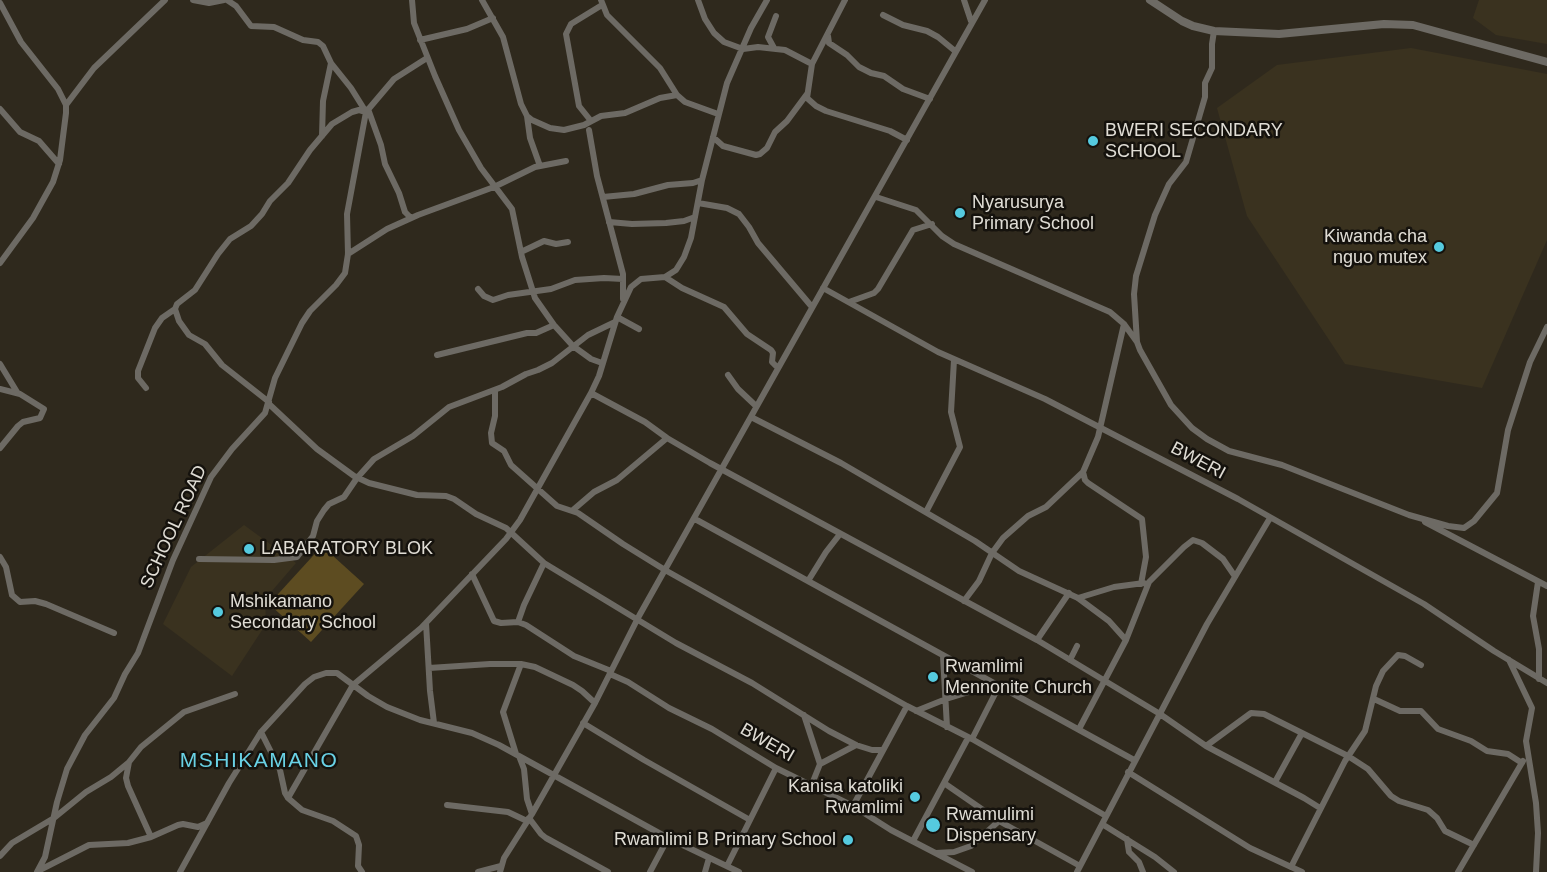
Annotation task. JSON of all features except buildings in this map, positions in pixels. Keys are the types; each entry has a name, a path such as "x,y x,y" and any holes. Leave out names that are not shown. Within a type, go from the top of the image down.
{"street":[{"path":"1,261 42,203 53,182 58,164 66,105 94,68 165,0"},
{"path":"193,0 209,3 226,0 236,6 252,26 274,27 303,40 316,40 323,46 331,63 367,111 382,149 385,164 405,212 411,218"},
{"path":"412,0 412,14 420,40 459,130 494,188 512,208 521,252 533,293 554,325 573,346 584,355 602,363"},
{"path":"482,0 503,37 521,104 527,116 530,138 540,166"},
{"path":"698,0 705,19 717,37 724,42 743,49 750,47 786,50 812,64"},
{"path":"288,798 353,685 394,652 426,622 511,532 538,489 591,393 623,300 631,286 637,280 645,277 665,277 676,270 684,257 691,238 702,180 727,83 751,28 767,0"},
{"path":"845,0 812,64 808,100 826,111 890,131 907,140"},
{"path":"964,0 971,22"},
{"path":"478,872 500,869 596,703 638,619 777,367 876,197 985,0"},
{"path":"1150,0 1182,21 1214,31 1279,34 1384,24 1413,25 1547,62"},
{"path":"591,121 579,106 566,34 571,24 601,3 614,22 660,68 677,95 692,106 718,114"},
{"path":"1,6 21,42 46,73 66,105"},
{"path":"883,15 903,25 927,31 955,51"},
{"path":"774,48 768,37 776,16"},
{"path":"420,40 467,29 493,18"},
{"path":"1137,342 1134,294 1136,276 1155,215 1165,192 1186,162 1205,96 1205,83 1212,68 1214,31"},
{"path":"828,35 828,43 847,55 857,65 871,73 884,76 903,89 930,99"},
{"path":"367,111 394,79 427,58"},
{"path":"322,136 323,101 331,63"},
{"path":"713,137 723,146 756,155 760,154 767,148 775,132 807,94"},
{"path":"527,116 545,126 562,130 584,125 601,116 625,113 660,98 677,95"},
{"path":"0,109 20,132 39,141 58,164"},
{"path":"146,388 138,378 138,371 155,328 162,318 195,290 230,239 251,226 262,214 332,124 342,116 359,110 367,111"},
{"name":"SCHOOL ROAD","path":"37,872 45,857 67,769 85,735 114,698 138,653 172,560 211,477 232,449 265,413 274,378 302,323 345,273 348,254 347,214 367,111"},
{"path":"589,130 623,279 623,300"},
{"path":"348,254 387,229 411,218 494,188 540,166 566,161"},
{"path":"603,197 634,194 668,185 702,180"},
{"path":"876,197 916,210 942,236 954,244 1106,310 1124,324 1137,342 1171,405 1192,428 1207,439 1229,451 1282,465 1419,518 1457,529 1464,528 1474,521 1495,497 1501,479 1508,430 1530,362 1547,327"},
{"path":"698,203 727,208 739,214 758,243 812,307"},
{"path":"609,222 666,223 695,217"},
{"path":"849,302 874,293 913,230 932,224"},
{"path":"521,252 544,241 556,244 568,242"},
{"path":"665,277 682,288 724,307 747,334 773,353 772,362 777,367"},
{"path":"478,289 492,300 502,296 555,288 565,282 575,280 623,279"},
{"name":"BWERI","path":"823,288 954,360 1012,384 1099,427 1270,518 1424,604 1547,683"},
{"path":"175,309 179,321 189,335 205,344 222,365 269,403 317,448 357,478 417,495 452,498 476,514 503,526 544,563 676,643 752,683 856,745 872,750 884,750"},
{"path":"199,559 274,560 297,557 313,536 317,520 324,510 329,504 344,497 373,460 412,436 449,407 495,390 543,368 591,333 616,320 639,329"},
{"path":"964,602 979,581 992,553 1003,538 1028,516 1046,507 1083,472 1093,451 1124,324"},
{"path":"437,355 525,333 536,333 554,325"},
{"path":"926,512 960,447 951,412 954,360"},
{"path":"0,364 20,394"},
{"path":"728,375 738,389 756,406"},
{"path":"0,389 20,394 42,405 44,411 37,420 23,422 0,448"},
{"path":"495,390 492,443 504,451 511,465 557,506 573,510 666,570 1106,816"},
{"path":"591,393 645,422 667,438 722,469 1037,640 1160,714 1206,746 1320,808"},
{"path":"751,417 827,455 926,512 1019,571 1078,598 1109,621 1126,640"},
{"path":"573,510 594,492 617,480 667,438"},
{"path":"1083,472 1083,477 1088,483 1142,519 1146,557 1141,584"},
{"path":"944,783 999,821 1078,869 1234,575 1270,518"},
{"path":"1419,518 1547,586"},
{"path":"695,519 1134,760"},
{"path":"808,581 840,534"},
{"path":"1078,729 1126,640 1149,582 1184,547 1193,540 1202,543 1223,559 1234,575"},
{"path":"0,557 6,567 12,595 20,602 35,601 46,604 114,633"},
{"path":"472,574 492,620 498,623 518,622 544,563"},
{"path":"1078,598 1114,587 1149,582"},
{"path":"1538,582 1533,616 1539,649 1539,679"},
{"path":"1037,640 1069,593"},
{"path":"426,622 434,723"},
{"name":"BWERI","path":"518,622 574,656 628,682 669,708 721,734 776,768 812,784 972,872"},
{"path":"1070,660 1077,646"},
{"path":"943,656 947,727"},
{"path":"1291,867 1348,756 1365,731 1379,678 1395,657 1405,656 1421,665"},
{"path":"1509,660 1532,708 1526,741 1537,821 1536,872"},
{"path":"429,668 521,664 554,675 582,691 596,703"},
{"path":"521,664 503,712 524,769 529,818 546,838 608,872"},
{"path":"180,872 261,732 286,703 314,677 326,673 337,673 387,707 472,733 518,755 708,861 739,872"},
{"path":"916,711 946,699 997,685"},
{"path":"913,841 997,685"},
{"path":"0,856 12,843 54,818 86,792 111,777 129,762 141,747 184,712 235,694"},
{"path":"1374,699 1400,711 1420,711 1438,729 1471,741 1486,751 1508,754 1522,763"},
{"path":"853,806 908,706"},
{"path":"1206,746 1251,713 1264,714 1348,756 1368,769 1388,794 1399,801 1428,810 1437,818 1445,831 1474,845"},
{"path":"804,715 820,765"},
{"path":"583,723 750,820"},
{"path":"261,732 280,770 288,798 302,810 333,821 356,836 360,851 359,869 362,872"},
{"path":"1275,782 1302,733"},
{"path":"812,784 820,765 856,745"},
{"path":"872,750 878,759"},
{"path":"1458,872 1528,753"},
{"path":"129,762 126,778 128,786 150,837"},
{"path":"727,866 776,768"},
{"path":"1128,772 1250,848 1302,872"},
{"path":"447,805 508,812 529,818"},
{"path":"935,853 954,852 971,846 999,821"},
{"path":"37,872 90,845 128,843 150,837 178,825 198,827 208,822"},
{"path":"1102,824 1155,857 1174,872"},
{"path":"650,872 668,838"},
{"path":"1127,839 1130,852 1139,862 1143,872"},
{"path":"707,872 708,861"},
{"path":"351,872 358,862"}],"shaded area":[{"path":"1479,0 1547,0 1547,44 1496,35 1473,18"},
{"path":"1411,48 1547,74 1547,240 1482,388 1345,364 1247,216 1217,108 1277,65"},
{"name":"Mshikamano Secondary School","path":"244,525 296,563 265,599 266,624 232,676 163,624 191,567"},
{"path":"322,546 364,584 311,642 269,604"}],"place":[{"name":"BWERI SECONDARY SCHOOL","path":"1093,141"},
{"name":"Nyarusurya Primary School","path":"960,213"},
{"name":"Kiwanda cha nguo mutex","path":"1439,247"},
{"name":"LABARATORY BLOK","path":"249,549"},
{"name":"Mshikamano Secondary School","path":"218,612"},
{"name":"Rwamlimi Mennonite Church","path":"933,677"},
{"name":"Kanisa katoliki Rwamlimi","path":"915,797"},
{"name":"Rwamulimi Dispensary","path":"933,825"},
{"name":"Rwamlimi B Primary School","path":"848,840"}],"district":[{"name":"MSHIKAMANO","path":"259,761"}]}
